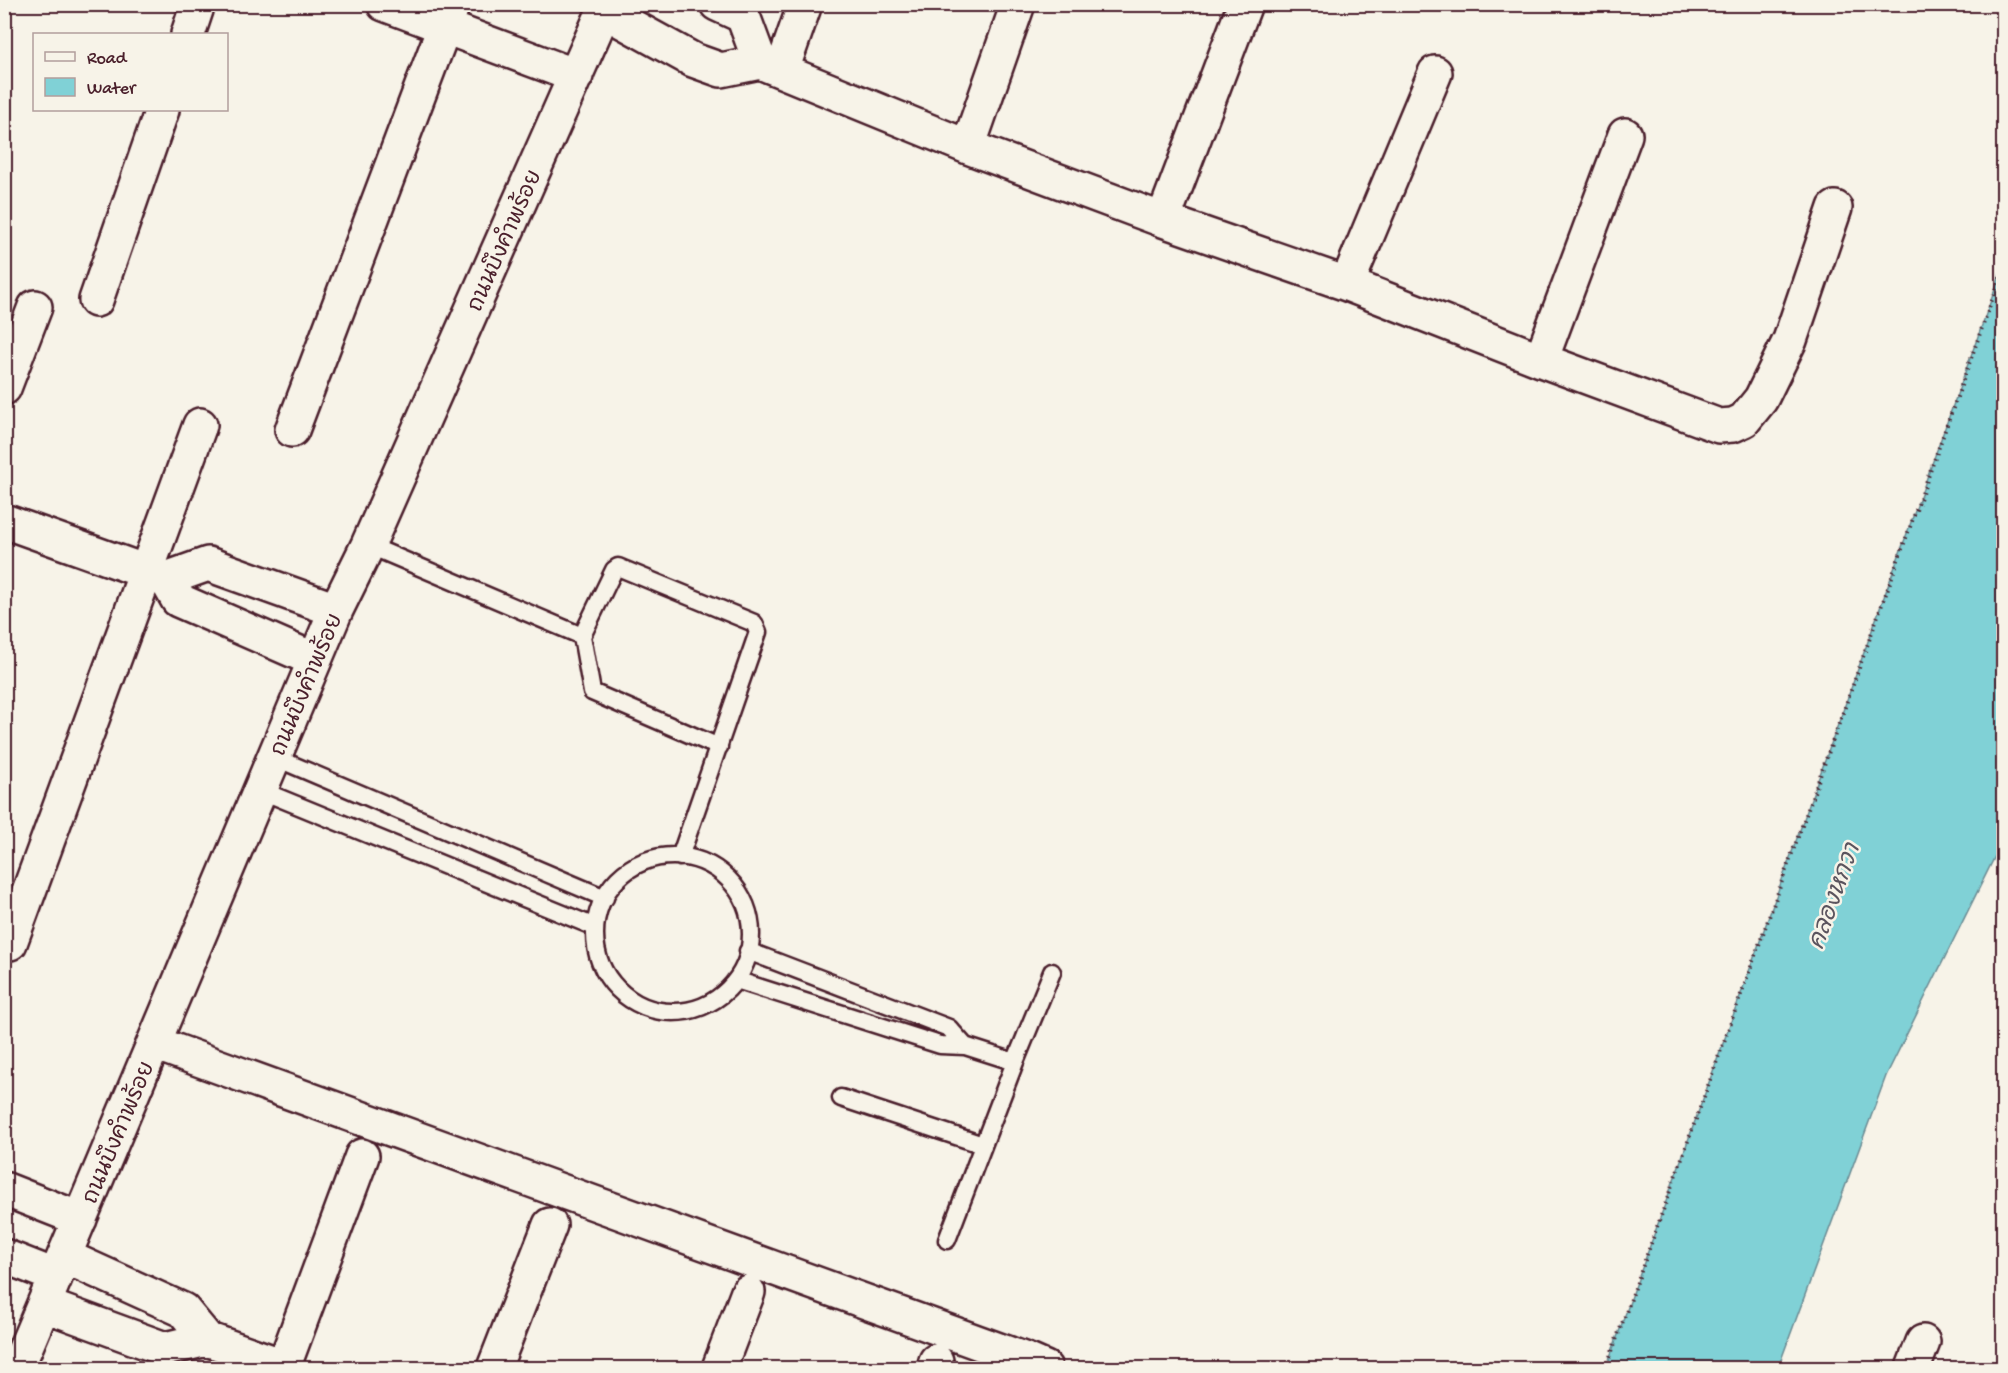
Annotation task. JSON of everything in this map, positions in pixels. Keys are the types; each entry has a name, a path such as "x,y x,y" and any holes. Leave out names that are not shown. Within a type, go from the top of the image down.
{"street":[{"path":"188,33 198,4"},
{"path":"384,4 449,16 576,76"},
{"path":"717,4 743,16 771,66"},
{"path":"771,66 805,4"},
{"path":"968,147 1018,4"},
{"path":"1163,220 1245,4"},
{"path":"605,8 693,60 721,70 771,66 968,147 1163,220 1347,284 1541,360 1719,426 1733,425 1744,420 1761,399 1790,340 1834,208"},
{"name":"ถนนบึงคำพร้อย","path":"17,1368 336,610 368,545 605,8"},
{"path":"292,430 449,16"},
{"path":"1347,284 1435,73"},
{"path":"96,300 162,111"},
{"path":"1541,360 1625,135"},
{"path":"4,388 35,307"},
{"path":"10,943 156,576 200,424"},
{"path":"4,521 156,576 178,600 315,660"},
{"path":"156,576 208,564 336,610"},
{"path":"154,1043 1045,1368"},
{"path":"55,1279 183,1310 207,1339 285,1368 362,1156"},
{"path":"4,1189 80,1219"},
{"path":"494,1368 550,1225"},
{"path":"4,1256 55,1279 165,1349 207,1339"},
{"path":"719,1368 748,1292"}],"lane":[{"path":"368,545 582,636"},
{"path":"681,857 719,747 758,632 754,623 618,567 614,570 582,636 592,692 719,747"},
{"path":"274,757 605,898"},
{"path":"260,790 595,927"},
{"path":"681,857 700,861 718,871 733,884 744,902 750,921 750,942 746,961 736,980 722,995 705,1006 686,1011 665,1012 646,1008 627,998 613,985 602,967 596,948 595,927 605,898 609,889 623,874 640,863 660,858 681,857"},
{"path":"748,951 949,1028 965,1046"},
{"path":"947,1240 1052,972"},
{"path":"736,980 940,1045 965,1046 1015,1062"},
{"path":"841,1098 983,1145"}],"path":[{"path":"1606,1368 2004,267"}],"water":[{"name":"คลองหกวา","path":"2003,267 2003,840 1886,1076 1778,1368 1606,1368"}]}
